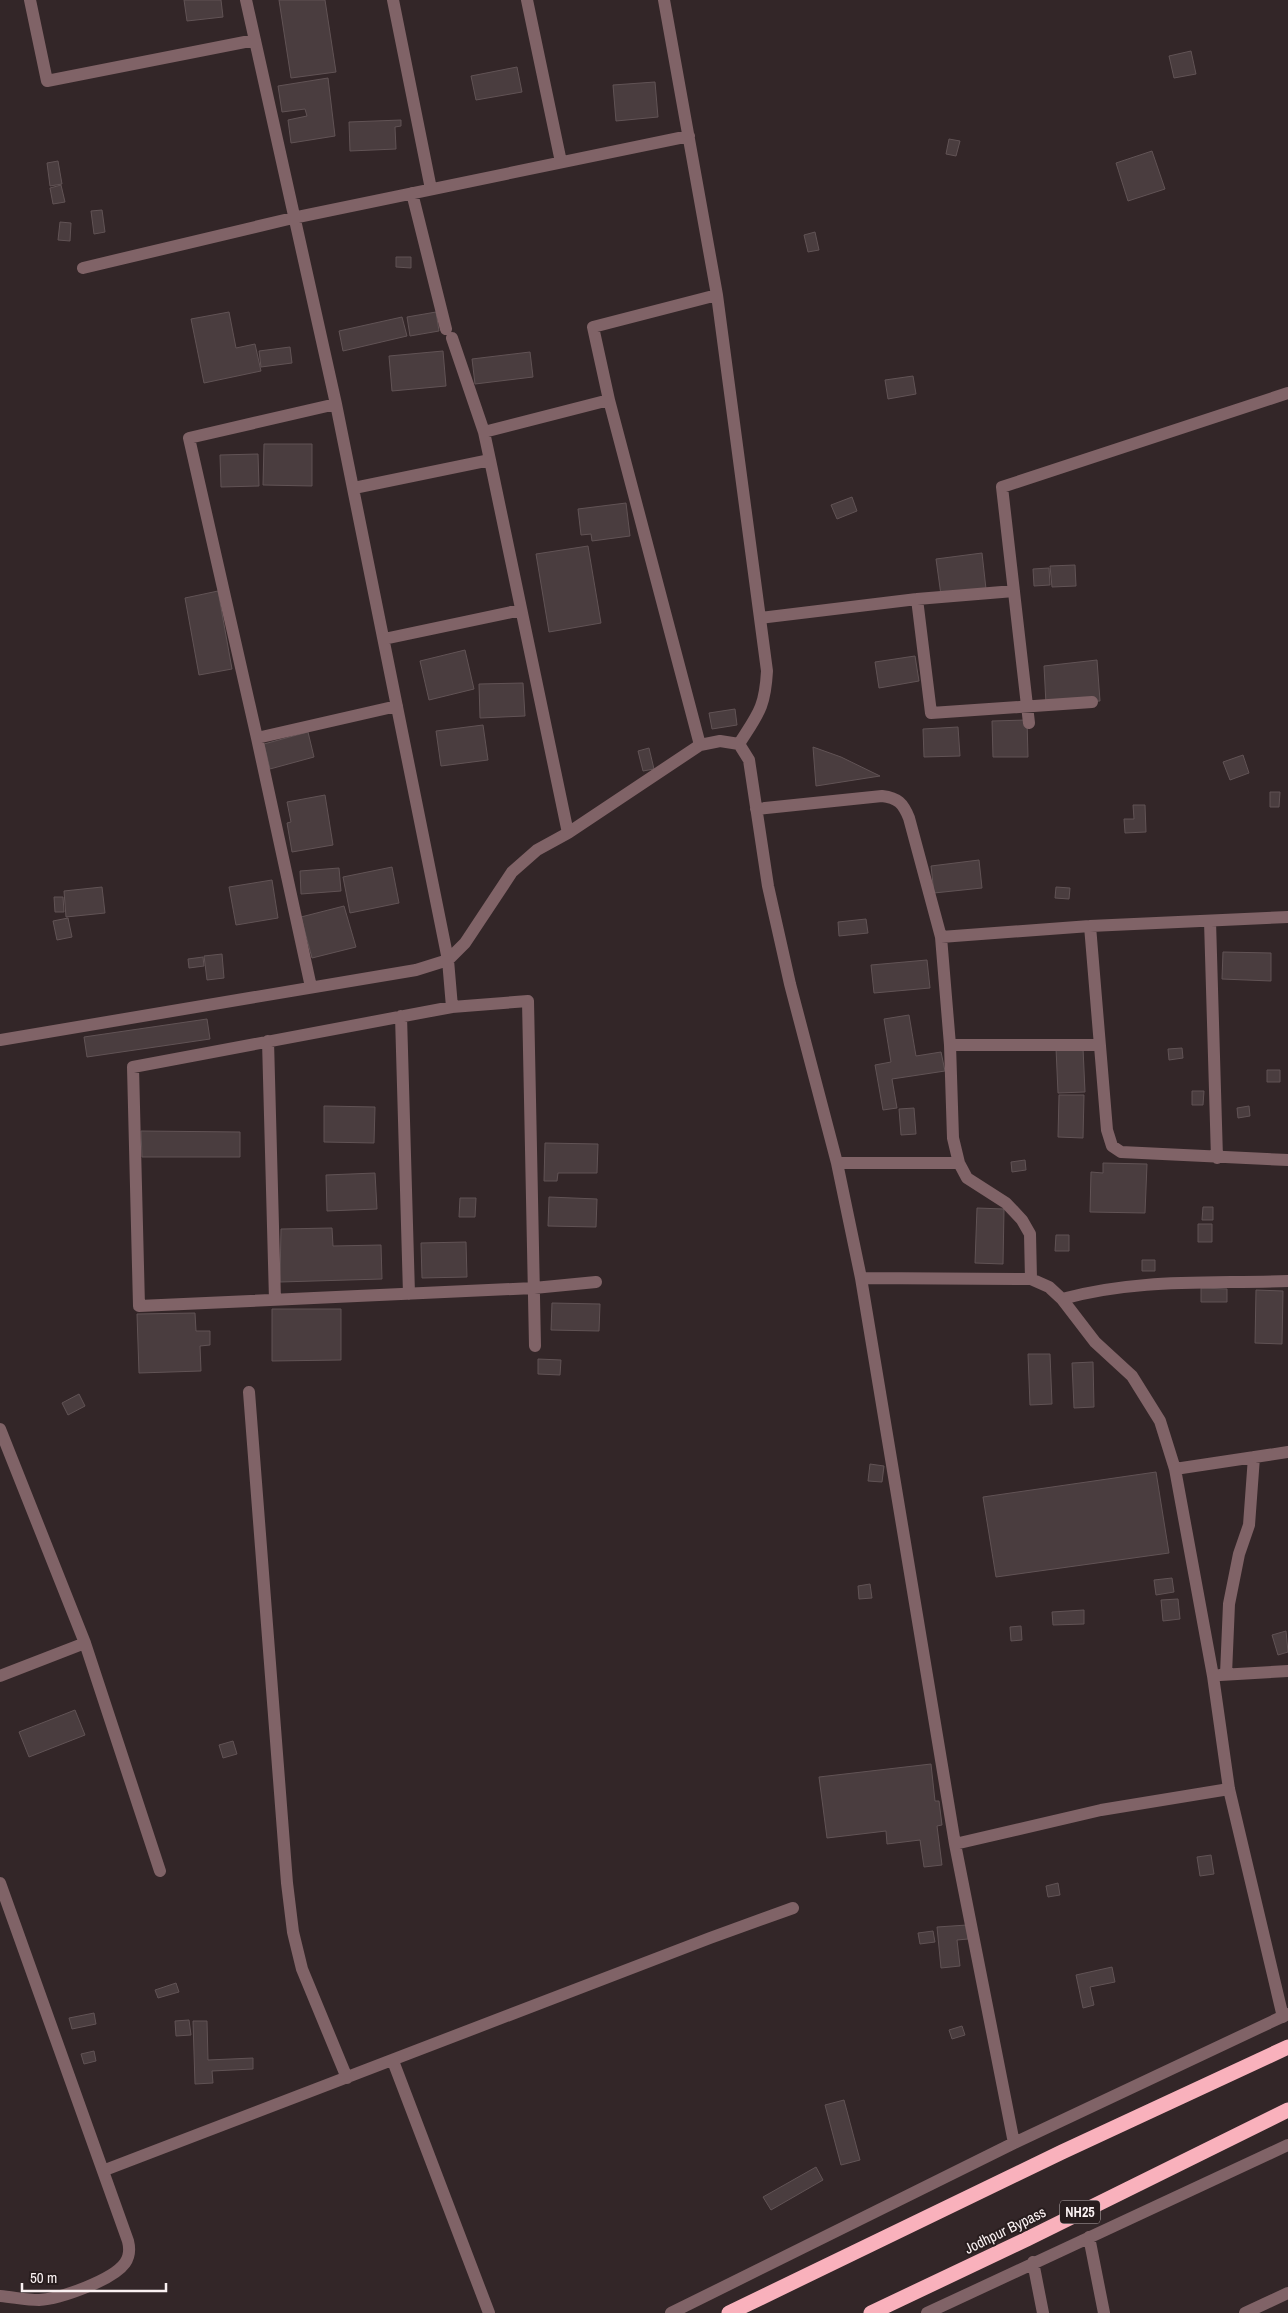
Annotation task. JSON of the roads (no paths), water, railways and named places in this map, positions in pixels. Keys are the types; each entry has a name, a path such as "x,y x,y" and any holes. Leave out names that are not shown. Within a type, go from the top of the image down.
{"highway":[{"path":"729,2313 1008,2178 1288,2047"},
{"name":"Jodhpur Bypass","path":"870,2313 1027,2239 1288,2110"}],"street":[{"path":"30,0 47,81 254,40"},
{"path":"246,0 354,488 448,960 452,1007"},
{"path":"393,0 431,189"},
{"path":"527,0 561,162"},
{"path":"664,0 717,295 767,671 762,709 739,744"},
{"path":"83,268 293,218 689,136"},
{"path":"412,193 449,334 484,432 568,833"},
{"path":"700,745 609,400 593,327 717,295"},
{"path":"1029,722 1002,487 1288,393"},
{"path":"484,432 609,400"},
{"path":"311,987 258,738 189,438 336,404"},
{"path":"354,488 490,460"},
{"path":"760,618 917,599 1014,591"},
{"path":"917,599 931,713 1092,702"},
{"path":"384,639 521,610"},
{"path":"258,738 397,706"},
{"path":"0,1040 416,970 448,960 465,943 512,872 537,850 568,833 700,745 720,741 739,744 749,760 768,886 790,984 837,1163 861,1278 955,1844 1014,2143"},
{"path":"756,809 882,796 893,797 902,803 909,818 940,938 950,1045 953,1138 959,1163 967,1178 1006,1203 1022,1220 1030,1234 1031,1279"},
{"path":"940,938 1090,926 1288,917"},
{"path":"1210,920 1218,1158"},
{"path":"1090,926 1107,1130 1112,1146 1121,1152 1288,1160"},
{"path":"535,1346 534,1288 528,1001 452,1007 133,1067 140,1306 534,1288 596,1282"},
{"path":"401,1016 409,1294"},
{"path":"268,1041 275,1300"},
{"path":"950,1045 1100,1045"},
{"path":"837,1163 959,1163"},
{"path":"670,2313 1014,2143 1285,2015 1229,1789 1213,1676 1175,1469 1160,1421 1137,1382 1096,1342 1062,1299 1049,1287 1031,1279 861,1278"},
{"path":"1062,1299 1101,1289 1171,1282 1288,1281"},
{"path":"249,1392 287,1883 293,1932 302,1969 347,2078"},
{"path":"0,1429 85,1643 160,1871"},
{"path":"1175,1469 1288,1452"},
{"path":"1226,1674 1229,1604 1239,1554 1249,1525 1254,1458"},
{"path":"0,1676 85,1643"},
{"path":"1213,1676 1288,1671"},
{"path":"955,1844 1101,1810 1229,1789"},
{"path":"0,1883 105,2170 128,2241 130,2253 124,2264 115,2272 64,2295 40,2300 0,2296"},
{"path":"105,2170 710,1938 793,1908"},
{"path":"393,2061 489,2313"},
{"path":"927,2313 1033,2262 1288,2145"},
{"path":"1089,2237 1104,2313"},
{"path":"1033,2262 1043,2313"},
{"path":"1245,2313 1270,2307 1288,2293"}]}
